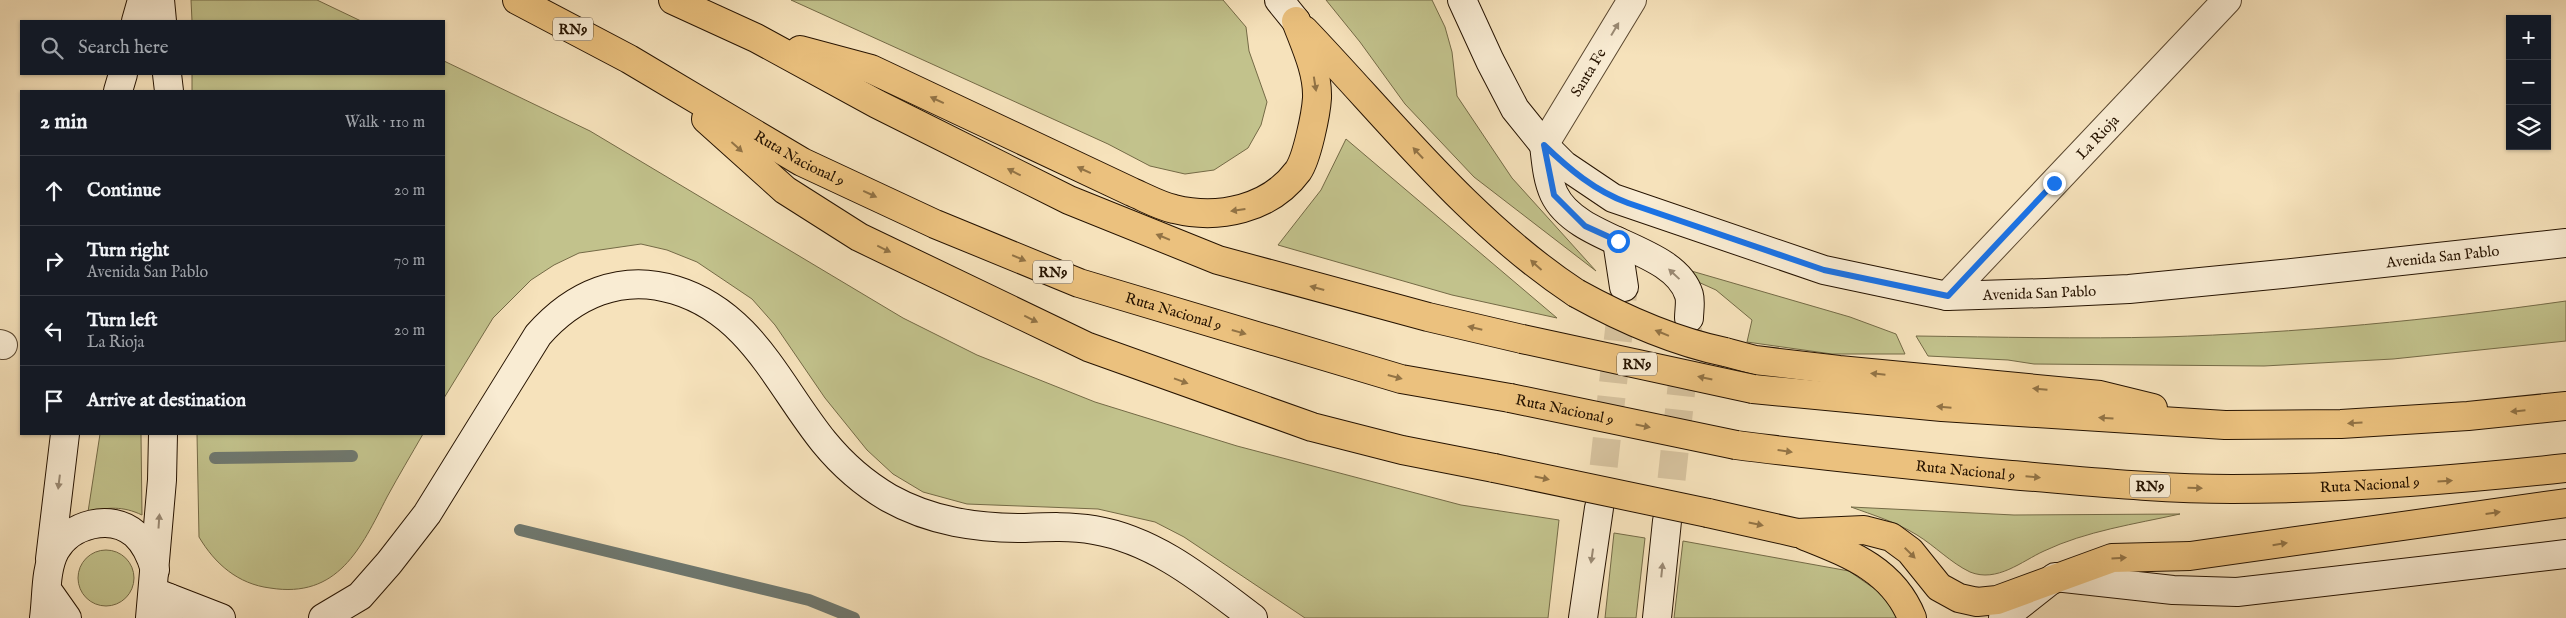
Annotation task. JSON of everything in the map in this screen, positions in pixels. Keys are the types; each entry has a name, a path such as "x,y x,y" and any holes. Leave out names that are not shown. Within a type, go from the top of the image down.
{"highway":[{"name":"Ruta Nacional 9","path":"517,0 629,59 802,162 934,224 1080,283 1401,379 1510,398 1736,444 1923,467 2140,486 2213,488 2451,481 2566,468"},
{"name":"RN9","path":"673,0 756,38 878,104 1069,200 1218,260 1428,317 1522,339 1753,388 1942,407 2225,425 2341,424 2468,416 2566,406"},
{"path":"756,38 871,69 1174,210 1214,213 1249,208 1276,192 1298,170 1312,129 1317,97 1312,61 1296,21"},
{"path":"1296,21 1450,188 1542,271 1576,293 1611,312 1692,345 1755,360 1838,370 2100,395 2225,425"},
{"path":"662,79 785,190 859,237 1088,347 1312,427 1402,450 1797,533 1863,560 1886,577 1907,606 1912,618"},
{"path":"1797,533 1864,530 1892,537 1910,551 1939,587 1959,598 1977,602 1998,600 2055,577 2112,558 2190,556 2566,503"}],"street":[{"path":"136,20 142,0"},
{"path":"160,0 162,20"},
{"path":"1279,0 1296,21"},
{"name":"Avenida San Pablo","path":"1462,0 1490,61 1515,108 1544,145 1585,181 1614,198 1630,204 1824,270 1948,296 2129,289 2566,243"},
{"name":"Santa Fe","path":"1544,145 1632,0"},
{"name":"La Rioja","path":"1948,296 2227,0"},
{"path":"118,90 123,75"},
{"path":"168,75 169,90"},
{"path":"1544,145 1554,195 1585,226 1662,264 1678,277 1689,295 1689,318"},
{"path":"1618,241 1624,287"},
{"path":"323,618 360,596 389,563 427,514 538,335 555,315 574,301 594,292 627,285 649,285 672,289 699,298 721,311 741,329 756,347 825,443 854,472 889,498 925,514 973,526 1071,527 1128,538 1160,552 1253,618"},
{"path":"44,618 65,435"},
{"path":"155,603 164,435"},
{"path":"1584,618 1599,508"},
{"path":"1657,618 1667,521"},
{"path":"49,563 57,548 72,532 92,524 114,524 134,533 148,549 155,603"},
{"path":"2003,618 2055,577 2173,590 2237,592 2566,554"},
{"path":"48,591 67,618"},
{"path":"155,603 221,618"}],"green space":[{"path":"191,0 317,0 359,20 192,20"},
{"path":"791,0 1223,0 1246,27 1249,51 1267,102 1261,125 1248,148 1214,170 1185,174 1150,166 1108,144"},
{"path":"1326,0 1432,0 1445,27 1452,52 1457,96 1512,178 1596,271 1474,177 1405,104 1360,42"},
{"path":"445,61 590,131 903,318 977,355 1095,402 1237,446 1461,505 1559,520 1548,618 1305,618 1184,537 1155,522 1098,509 967,504 923,492 893,474 867,450 825,398 775,325 752,299 697,262 667,250 641,244 579,253 554,265 531,280 493,318 445,396 445,90 192,90 192,75 445,75"},
{"path":"1346,139 1557,318 1452,295 1278,245 1321,190"},
{"path":"1688,270 1850,317 1896,334 1905,354 1832,354 1747,342 1752,320 1716,290 1687,277"},
{"path":"2566,301 2566,341 2393,359 2264,366 2034,364 2008,360 1928,356 1916,336 2131,338 2213,335 2415,320"},
{"path":"100,435 141,435 142,515 115,508 88,512"},
{"path":"197,435 422,435 356,551 344,566 330,577 313,586 293,589 270,588 248,582 228,571 220,564 199,537"},
{"path":"1851,507 2014,515 2180,514 2077,538 2044,551 1999,573 1980,575 1963,568 1909,530"},
{"path":"1614,533 1645,538 1636,618 1605,618"},
{"path":"1683,541 1849,571 1895,603 1903,618 1674,618"},
{"path":"106,550 121,555 129,563 134,578 129,593 121,601 106,606 91,601 83,593 78,578 83,563 91,555"}],"waterway":[{"path":"215,458 352,456"},
{"path":"520,530 809,600 854,618"}],"tunnel":[{"path":"1599,508 1623,294"},
{"path":"1667,521 1689,319"}],"route":[{"path":"1618,241 1585,226 1554,195 1544,145 1564,165 1585,181 1614,198 1824,270 1948,296 2054,183"}]}
